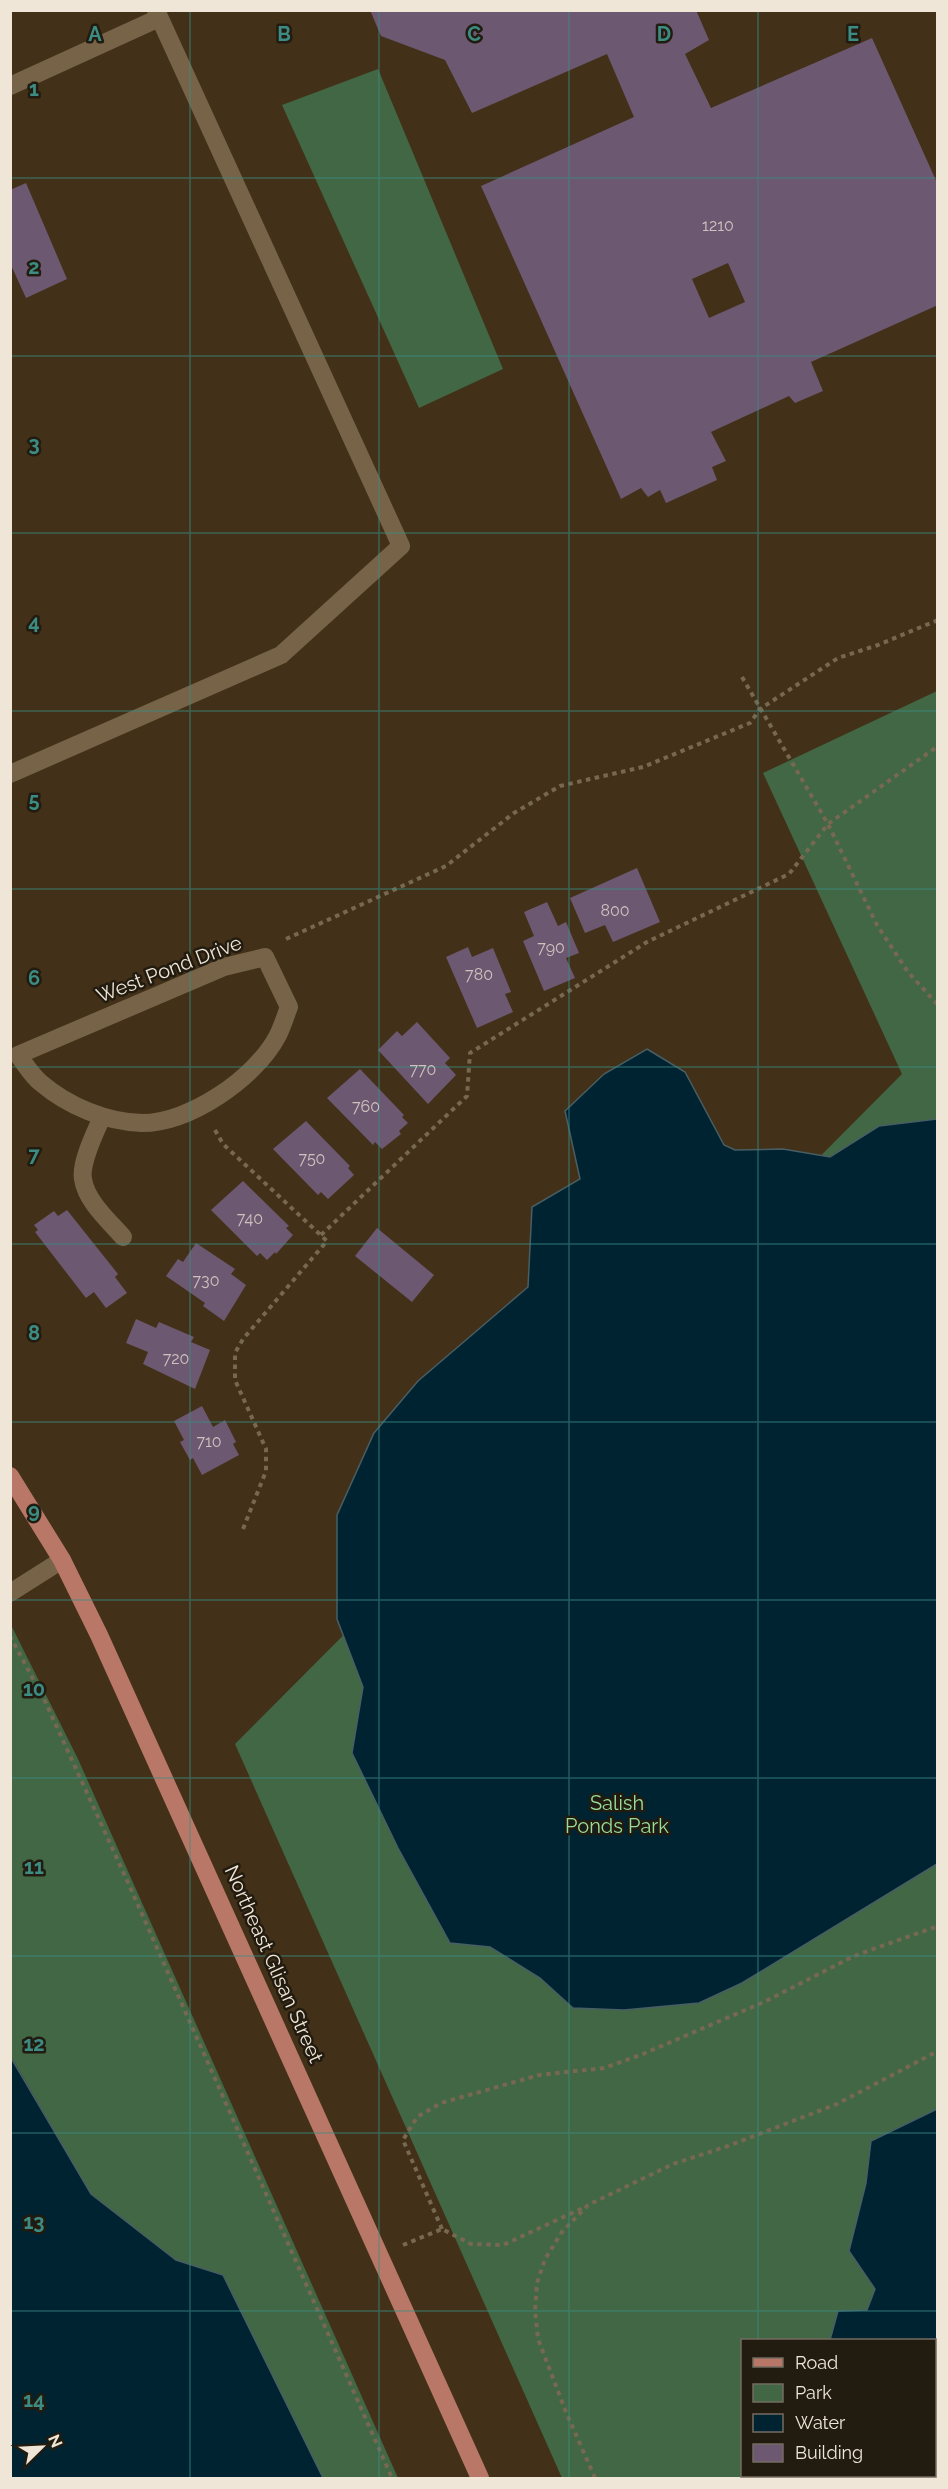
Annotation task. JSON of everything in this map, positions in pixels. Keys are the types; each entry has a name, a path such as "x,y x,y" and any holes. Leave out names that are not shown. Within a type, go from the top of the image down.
{"main road":[{"name":"Northeast Glisan Street","path":"10,1476 62,1560 172,1792 480,2478"}],"lane":[{"path":"10,86 158,14 400,546 281,655 10,774"},
{"name":"West Pond Drive","path":"265,957 289,1007 278,1037 246,1076 200,1107 143,1123 102,1117 72,1104 39,1083 14,1056 224,967 265,957"},
{"path":"102,1117 88,1150 82,1179 92,1201 123,1237"},
{"path":"10,1593 62,1560"}],"path":[{"path":"265,957 285,939 446,867 514,813 560,786 644,767 750,723 760,709 838,658 878,645 938,620"},
{"path":"742,678 828,824 877,925 908,972 938,1005"},
{"path":"321,1234 467,1096 470,1053 647,942 789,874 828,824 938,746"},
{"path":"200,1107 223,1144 315,1233 321,1234 327,1241 243,1339 235,1353 235,1380 266,1449 266,1471 243,1529"},
{"path":"10,1636 45,1701 120,1865 392,2478"},
{"path":"938,1926 854,1956 764,2002 643,2054 604,2068 539,2075 441,2103 417,2117 403,2140 442,2229 471,2244 503,2245 673,2164 728,2146 837,2104 903,2072 938,2051"},
{"path":"588,2205 562,2232 545,2259 537,2283 535,2310 538,2339 595,2478"},
{"path":"380,2254 442,2229"}],"green space":[{"path":"378,69 503,369 419,408 282,105"},
{"name":"Salish Ponds Park","path":"937,691 937,2478 562,2478 235,1744 902,1074 763,773"},
{"path":"10,1623 78,1759 398,2478 323,2478 223,2275 176,2260 91,2194 11,2056"}],"water":[{"path":"647,1049 685,1072 724,1145 735,1150 783,1149 830,1157 879,1126 937,1119 937,1864 742,1983 699,2003 624,2010 573,2008 540,1978 490,1947 450,1943 398,1848 352,1753 363,1687 337,1619 337,1515 374,1433 418,1381 528,1287 532,1207 580,1179 565,1111 604,1074"},
{"path":"10,2056 91,2194 176,2260 223,2275 323,2478 11,2478"},
{"path":"937,2109 937,2478 748,2478 936,2477 936,2339 830,2339 838,2311 867,2310 875,2289 849,2251 866,2183 871,2141"}],"building":[{"path":"370,10 696,10 709,40 685,54 711,108 872,38 938,185 938,305 811,362 823,391 795,403 789,396 711,432 726,461 712,467 717,480 666,503 660,490 648,497 641,488 621,499 481,186 634,117 607,54 472,113 445,60 381,36","holes":["728,263 745,302 709,318 692,279"]},
{"path":"26,183 67,279 26,298 10,263 10,190"},
{"path":"637,868 660,922 613,942 605,925 585,933 570,898"},
{"path":"547,902 558,926 566,922 579,953 566,958 575,978 544,991 523,941 534,936 524,912"},
{"path":"468,947 472,957 493,948 511,992 505,994 513,1012 477,1028 446,957"},
{"path":"417,1022 450,1058 445,1063 456,1075 428,1104 378,1050 397,1031 402,1036"},
{"path":"360,1069 404,1115 402,1117 408,1123 399,1131 401,1134 382,1149 375,1142 373,1145 327,1098"},
{"path":"306,1121 350,1166 348,1168 354,1175 328,1199 321,1192 318,1195 273,1149"},
{"path":"243,1181 289,1226 286,1228 293,1235 276,1254 275,1252 267,1260 260,1253 257,1256 211,1210"},
{"path":"67,1210 118,1274 115,1277 127,1293 106,1308 94,1292 86,1298 35,1232 38,1230 34,1225 54,1211 58,1216"},
{"path":"377,1228 434,1275 412,1302 355,1256"},
{"path":"196,1243 235,1269 231,1274 246,1285 224,1321 203,1306 205,1303 166,1276 178,1259 183,1262"},
{"path":"136,1319 156,1328 159,1322 194,1337 191,1342 210,1350 195,1389 143,1364 148,1352 126,1343"},
{"path":"202,1406 213,1427 225,1420 236,1442 233,1444 239,1455 202,1475 193,1458 190,1460 180,1442 184,1440 174,1421"}]}
